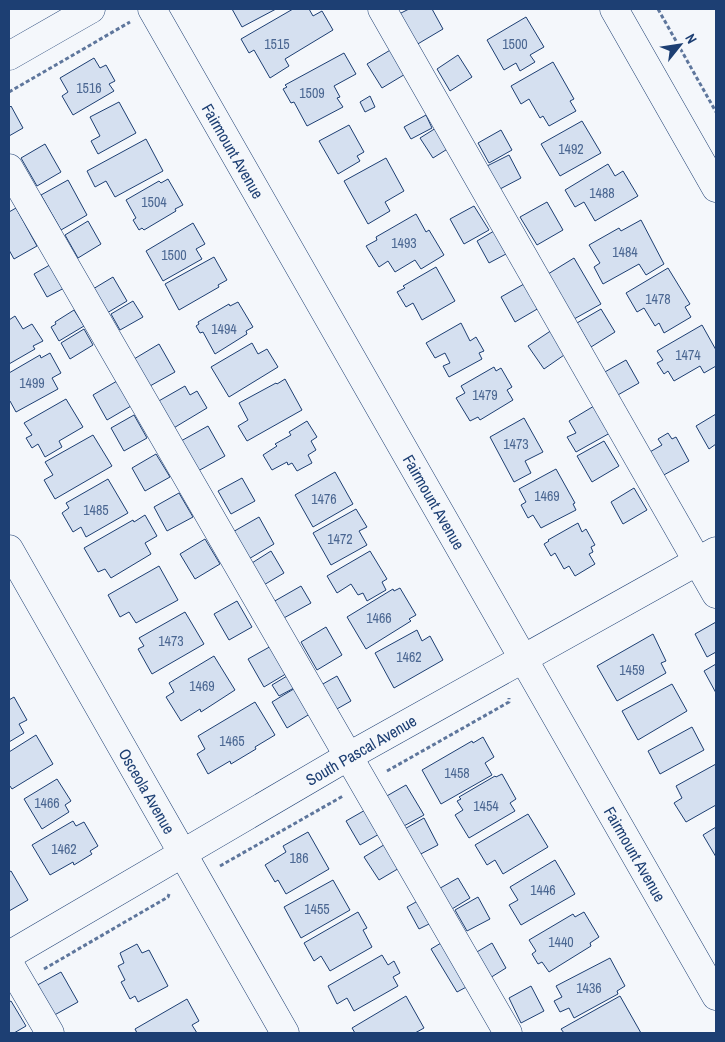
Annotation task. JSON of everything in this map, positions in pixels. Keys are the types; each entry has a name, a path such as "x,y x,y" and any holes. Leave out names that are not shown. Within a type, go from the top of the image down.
{"street":[{"path":"9,56 91,9"},
{"path":"382,9 707,557 716,594"},
{"path":"614,9 716,188"},
{"name":"Fairmount Avenue","path":"144,14 523,658 716,996"},
{"path":"9,168 508,1033"},
{"name":"Osceola Avenue","path":"9,548 285,1033"},
{"name":"South Pascal Avenue","path":"9,955 349,756 707,557"},
{"path":"14,973 50,1033"}],"path":[{"path":"658,9 716,112"},
{"path":"9,92 144,14"},
{"path":"14,973 168,897 171,888"}],"building":[{"path":"232,9 276,9 242,27"},
{"path":"293,9 309,9 313,16 322,11 333,30 285,59 289,66 270,78 254,50 249,53 241,39"},
{"path":"409,9 432,9 443,29 416,45 399,14"},
{"path":"526,17 544,47 530,55 535,62 520,71 516,63 504,70 487,40"},
{"path":"392,49 407,73 382,88 367,64"},
{"path":"344,53 356,74 334,86 340,97 337,98 343,107 307,126 294,102 291,103 283,89 287,87 285,85"},
{"path":"458,55 472,77 450,91 437,69"},
{"path":"94,58 100,68 106,65 115,81 109,84 114,91 73,115 62,96 68,92 60,78"},
{"path":"553,62 574,99 570,101 576,111 549,126 543,116 540,118 529,99 521,104 511,86"},
{"path":"370,96 375,107 365,112 360,102"},
{"path":"119,102 136,133 98,154 91,141 100,136 90,117"},
{"path":"11,106 23,128 9,136 9,108"},
{"path":"426,115 432,128 411,139 404,127"},
{"path":"582,121 601,153 560,176 541,144"},
{"path":"349,125 364,152 357,156 360,161 338,174 319,141"},
{"path":"436,128 449,148 433,158 420,138"},
{"path":"501,130 512,150 489,163 478,143"},
{"path":"146,139 163,171 115,197 106,181 95,187 87,171"},
{"path":"45,144 61,172 37,186 21,158"},
{"path":"509,155 521,178 500,189 487,166"},
{"path":"386,158 404,191 385,202 390,211 368,224 344,181"},
{"path":"608,164 615,176 623,171 638,196 595,221 584,202 575,207 565,190"},
{"path":"168,179 183,205 144,230 142,228 139,230 133,220 136,218 126,200 159,181 161,183"},
{"path":"68,180 87,215 61,230 41,195"},
{"path":"547,202 563,230 537,245 520,217"},
{"path":"474,206 489,230 464,244 450,219"},
{"path":"16,208 37,246 14,259 9,250 9,212"},
{"path":"416,214 426,232 429,230 444,255 421,269 415,260 395,272 388,261 379,267 366,246 377,240 376,237"},
{"path":"641,220 664,264 646,275 639,264 603,284 594,267 600,263 589,245 619,228 621,231"},
{"path":"88,221 101,244 78,258 65,235"},
{"path":"193,223 205,244 196,249 202,259 163,281 146,251"},
{"path":"494,231 506,254 489,263 477,241"},
{"path":"214,257 227,280 218,285 219,287 179,310 165,284"},
{"path":"574,258 601,304 574,319 548,274"},
{"path":"55,262 68,286 47,297 34,274"},
{"path":"436,267 455,301 422,320 413,303 406,307 397,292 405,288 403,286"},
{"path":"668,268 690,304 685,307 691,317 664,333 659,323 655,326 644,308 637,312 626,293"},
{"path":"113,277 127,301 107,313 93,289"},
{"path":"524,284 539,308 515,322 501,297"},
{"path":"133,301 143,317 120,330 111,314"},
{"path":"238,302 253,327 246,331 247,334 215,354 203,332 200,333 196,326 199,324 198,322 229,304 230,306"},
{"path":"601,309 615,332 591,347 577,323"},
{"path":"74,310 84,326 59,341 51,327 56,324 55,322"},
{"path":"15,316 23,329 32,324 43,341 33,346 35,349 9,364 9,320"},
{"path":"461,323 470,341 476,337 484,351 479,353 482,359 449,377 443,366 450,363 445,353 435,358 426,343"},
{"path":"702,325 716,350 716,366 704,373 700,366 674,381 668,371 664,374 657,363 663,360 657,351"},
{"path":"84,329 93,345 70,359 61,343"},
{"path":"552,330 567,353 544,369 528,346"},
{"path":"252,343 258,354 267,349 278,367 229,397 211,367"},
{"path":"159,344 175,372 150,386 134,359"},
{"path":"50,353 61,373 52,378 58,389 16,412 9,402 9,373 40,355 41,358"},
{"path":"626,360 639,383 616,396 603,373"},
{"path":"494,367 496,371 501,368 512,387 507,390 513,400 480,420 478,417 470,421 456,398 465,393 461,386"},
{"path":"285,379 302,410 247,441 238,426 248,420 239,403"},
{"path":"117,381 131,406 107,420 93,395"},
{"path":"185,386 190,395 197,391 207,408 172,429 157,402"},
{"path":"66,399 83,427 59,441 62,447 45,457 38,444 32,448 26,438 32,435 24,423"},
{"path":"594,406 610,433 576,452 567,437 576,433 569,421"},
{"path":"716,414 716,444 709,449 696,426"},
{"path":"134,415 147,438 124,451 111,428"},
{"path":"524,418 543,452 525,461 531,473 514,482 490,437"},
{"path":"307,421 317,437 311,441 316,450 308,455 312,463 297,471 292,463 288,465 287,462 272,470 263,455 277,446 275,444 291,435 289,432"},
{"path":"208,426 225,456 198,471 181,441"},
{"path":"668,433 672,439 676,437 689,461 662,476 648,453 662,445 658,439"},
{"path":"93,435 112,466 55,499 44,480 53,475 45,462"},
{"path":"604,441 619,466 592,482 577,456"},
{"path":"156,454 170,477 145,491 132,468"},
{"path":"556,469 575,503 573,504 576,510 541,528 533,515 528,518 521,505 526,502 519,489"},
{"path":"335,472 353,504 313,527 295,495"},
{"path":"242,478 255,501 231,514 218,491"},
{"path":"108,479 128,513 86,537 81,527 73,532 62,513 69,508 66,503"},
{"path":"634,488 647,510 623,524 611,502"},
{"path":"179,493 193,517 167,531 154,507"},
{"path":"356,509 367,527 359,531 367,545 331,565 313,533"},
{"path":"145,515 157,536 145,543 151,554 111,578 105,569 98,572 84,548"},
{"path":"259,517 274,544 247,560 231,533"},
{"path":"578,523 582,532 586,529 595,545 591,547 593,552 589,554 595,564 575,576 569,566 564,569 555,553 551,556 544,544"},
{"path":"205,539 220,564 195,579 180,554"},
{"path":"271,551 284,573 257,589 244,568"},
{"path":"370,551 387,579 382,582 386,590 367,601 363,593 358,595 351,584 337,593 327,576"},
{"path":"159,566 178,600 136,623 129,612 120,617 108,595"},
{"path":"301,586 311,603 282,619 273,602"},
{"path":"400,588 416,615 409,619 411,621 366,649 347,617 393,589 394,591"},
{"path":"237,601 252,627 229,640 214,614"},
{"path":"185,612 204,644 152,674 138,649 144,646 139,638"},
{"path":"716,622 716,652 707,657 695,634"},
{"path":"326,627 342,655 317,670 301,642"},
{"path":"417,630 422,641 430,636 443,660 394,688 375,653"},
{"path":"653,634 666,661 661,663 666,673 617,701 597,666"},
{"path":"273,645 289,672 264,687 248,659"},
{"path":"214,656 235,690 201,712 200,709 181,721 166,697 174,692 169,683"},
{"path":"716,664 716,693 704,671"},
{"path":"287,676 294,688 279,696 272,685"},
{"path":"337,676 351,701 328,714 314,689"},
{"path":"672,684 687,711 638,740 622,711"},
{"path":"297,687 313,712 287,728 272,702"},
{"path":"14,697 27,720 19,724 24,733 9,742 9,700"},
{"path":"255,702 275,735 231,764 230,761 208,774 197,754 205,749 198,736"},
{"path":"692,727 704,750 660,774 648,751"},
{"path":"36,735 53,764 12,789 9,787 9,752"},
{"path":"483,737 494,757 485,763 492,775 441,804 422,770 472,741 473,743"},
{"path":"716,764 716,805 686,822 674,803 682,798 676,786"},
{"path":"502,774 516,799 510,803 515,811 469,838 455,815 463,810 457,801 461,799 459,797 495,776"},
{"path":"57,779 71,801 65,805 69,812 42,829 24,799"},
{"path":"406,785 424,815 402,827 385,797"},
{"path":"367,809 381,833 360,845 346,821"},
{"path":"528,814 548,847 503,874 495,860 487,865 475,845"},
{"path":"424,818 438,845 415,857 401,831"},
{"path":"73,821 76,826 84,822 98,846 90,851 92,854 74,865 73,862 50,875 32,845"},
{"path":"716,827 716,857 703,835"},
{"path":"308,832 329,869 286,894 278,880 275,882 265,865 286,852 283,846"},
{"path":"387,843 401,867 379,880 364,857"},
{"path":"555,860 575,894 521,925 509,905 518,900 510,887"},
{"path":"11,871 28,900 9,911 9,872"},
{"path":"458,878 470,898 447,912 435,891"},
{"path":"333,880 350,910 301,938 284,907"},
{"path":"478,897 490,919 467,931 455,910"},
{"path":"423,898 435,921 419,929 407,907"},
{"path":"358,912 367,928 363,930 372,947 330,971 321,956 314,961 304,943"},
{"path":"584,912 599,937 590,943 591,946 549,972 542,962 538,964 532,954 536,951 529,940 573,914 575,917"},
{"path":"446,940 472,984 457,992 431,949"},
{"path":"492,943 506,968 485,981 470,956"},
{"path":"137,944 142,953 149,950 168,986 138,1002 135,996 130,999 121,982 125,980 118,966 124,963 120,953"},
{"path":"382,955 388,965 394,961 400,973 393,977 398,986 354,1011 347,998 337,1004 328,986"},
{"path":"610,958 625,986 617,991 618,994 574,1018 569,1008 560,1012 554,1001 562,997 556,986"},
{"path":"61,972 78,1002 49,1018 32,988"},
{"path":"531,986 544,1011 521,1023 509,998"},
{"path":"406,996 424,1028 415,1033 355,1033 352,1028"},
{"path":"620,996 641,1033 564,1033 561,1029"},
{"path":"187,999 199,1021 192,1025 197,1033 137,1033 135,1029"},
{"path":"11,1001 26,1026 14,1033 9,1033 9,1002"}]}
